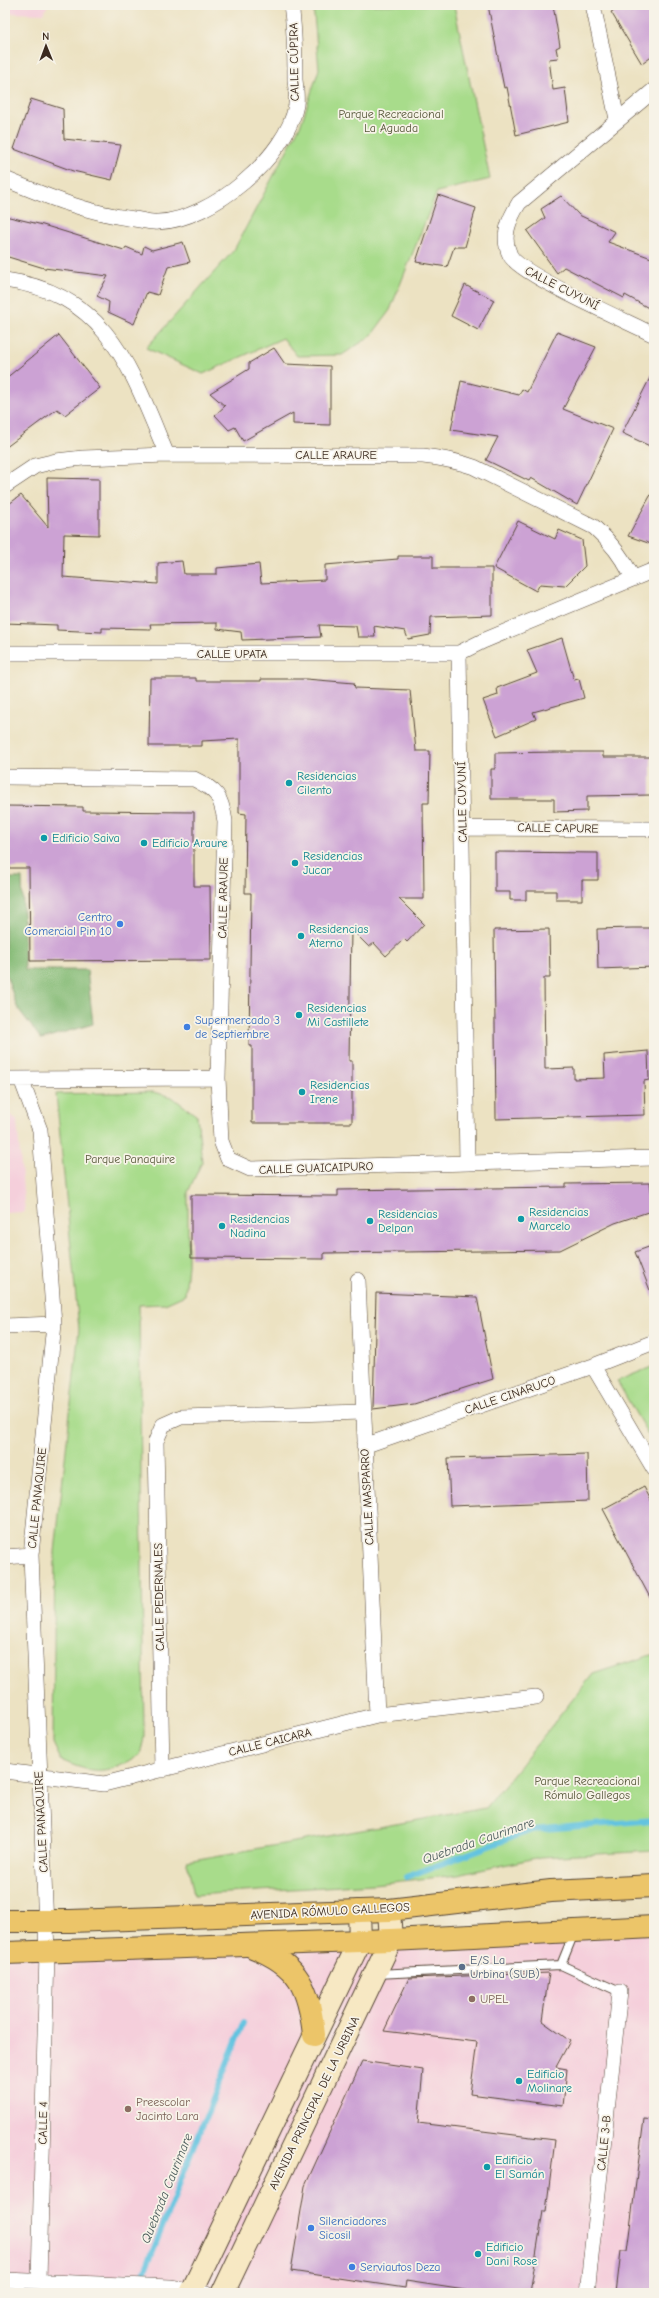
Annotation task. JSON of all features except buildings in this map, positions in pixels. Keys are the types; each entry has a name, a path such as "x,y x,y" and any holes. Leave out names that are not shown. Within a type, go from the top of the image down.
{"main road":[{"name":"AVENIDA RÓMULO GALLEGOS","path":"5,1920 46,1922 389,1910 551,1891 654,1886"},
{"name":"AVENIDA PRINCIPAL DE LA URBINA","path":"223,2293 391,1940 389,1910"},
{"path":"197,2292 314,2035 360,1941 359,1911"},
{"path":"5,1953 391,1940 654,1927"},
{"path":"248,1945 267,1952 294,1971 309,2002 314,2035"}],"street":[{"name":"CALLE CÚPIRA","path":"5,179 66,204 116,217 158,222 182,219 207,209 240,185 265,160 286,132 296,105 295,36 291,5"},
{"path":"593,5 617,119"},
{"name":"CALLE CUYUNÍ","path":"654,90 617,119 519,203 511,216 507,229 506,242 510,256 528,272 654,335"},
{"path":"5,280 23,282 59,294 84,310 103,328 121,354 136,381 167,455"},
{"name":"CALLE ARAURE","path":"5,486 35,466 56,461 167,455 423,456 457,461 474,467 594,527 608,540 624,560 633,578"},
{"path":"459,653 483,641 654,570"},
{"name":"CALLE UPATA","path":"5,653 459,653"},
{"name":"CALLE CUYUNÍ","path":"459,653 467,1164"},
{"name":"CALLE ARAURE","path":"5,777 194,779 211,787 222,801 225,821 218,1078"},
{"name":"CALLE CAPURE","path":"462,828 654,829"},
{"path":"5,1079 218,1078"},
{"name":"CALLE GUAICAIPURO","path":"218,1078 220,1140 228,1159 250,1169 654,1158"},
{"name":"CALLE PANAQUIRE","path":"21,1079 40,1130 54,1324 31,1555 38,1775 46,1922 46,1952"},
{"name":"CALLE MASPARRO","path":"358,1280 364,1446 377,1715"},
{"path":"5,1326 54,1324"},
{"name":"CALLE CINARUCO","path":"364,1446 593,1366 654,1342"},
{"path":"593,1366 654,1469"},
{"name":"CALLE PEDERNALES","path":"162,1770 156,1441 163,1425 181,1417 363,1412"},
{"path":"5,1557 31,1555"},
{"name":"CALLE CAICARA","path":"5,1771 104,1784 377,1715 536,1697"},
{"name":"CALLE 4","path":"37,2287 46,1952"},
{"name":"CALLE 3-B","path":"587,2293 620,1992"},
{"path":"5,2280 37,2287 92,2285 170,2287 197,2292"}],"lane":[{"path":"561,1965 574,1931"},
{"path":"376,1974 561,1965 620,1992"}],"shaded area":[{"path":"5,5 48,5 43,14 5,13"},
{"path":"5,1110 17,1120 25,1212 5,1213"},
{"path":"654,1933 654,2293 5,2293 5,1956 213,1951 446,1949"}],"green space":[{"name":"Parque Recreacional La Aguada","path":"313,5 454,5 490,179 437,192 390,310 371,336 342,355 297,356 283,338 203,374 146,348 234,250 301,124 319,69"},
{"path":"5,878 22,878 25,970 87,970 93,1024 41,1039 17,1007 5,971"},
{"name":"Parque Panaquire","path":"153,1092 172,1097 197,1116 202,1162 188,1192 188,1265 185,1295 165,1304 139,1305 144,1737 140,1755 110,1769 92,1770 61,1760 53,1743 55,1552 79,1329 56,1094"},
{"path":"654,1366 654,1445 617,1381"},
{"name":"Parque Recreacional Rómulo Gallegos","path":"654,1654 654,1851 540,1857 458,1875 373,1884 194,1895 187,1861 486,1808 593,1674"}],"waterway":[{"name":"Quebrada Caurimare","path":"406,1877 532,1830 654,1820"},
{"name":"Quebrada Caurimare","path":"139,2286 243,2023"}],"place":[{"name":"Residencias Cilento","path":"289,783"},
{"name":"Edificio Saiva","path":"44,838"},
{"name":"Edificio Araure","path":"144,843"},
{"name":"Residencias Jucar","path":"295,863"},
{"name":"Centro Comercial Pin 10","path":"120,924"},
{"name":"Residencias Aterno","path":"301,936"},
{"name":"Residencias Mi Castillete","path":"299,1015"},
{"name":"Supermercado 3 de Septiembre","path":"187,1027"},
{"name":"Residencias Irene","path":"302,1092"},
{"name":"Residencias Marcelo","path":"521,1219"},
{"name":"Residencias Delpan","path":"370,1221"},
{"name":"Residencias Nadina","path":"222,1226"},
{"name":"E/S La Urbina (SUB)","path":"462,1967"},
{"name":"UPEL","path":"472,1999"},
{"name":"Edificio Molinare","path":"519,2081"},
{"name":"Preescolar Jacinto Lara","path":"128,2109"},
{"name":"Edificio El Samán","path":"487,2167"},
{"name":"Silenciadores Sicosil","path":"311,2228"},
{"name":"Edificio Dani Rose","path":"478,2254"},
{"name":"Serviautos Deza","path":"352,2267"}]}
